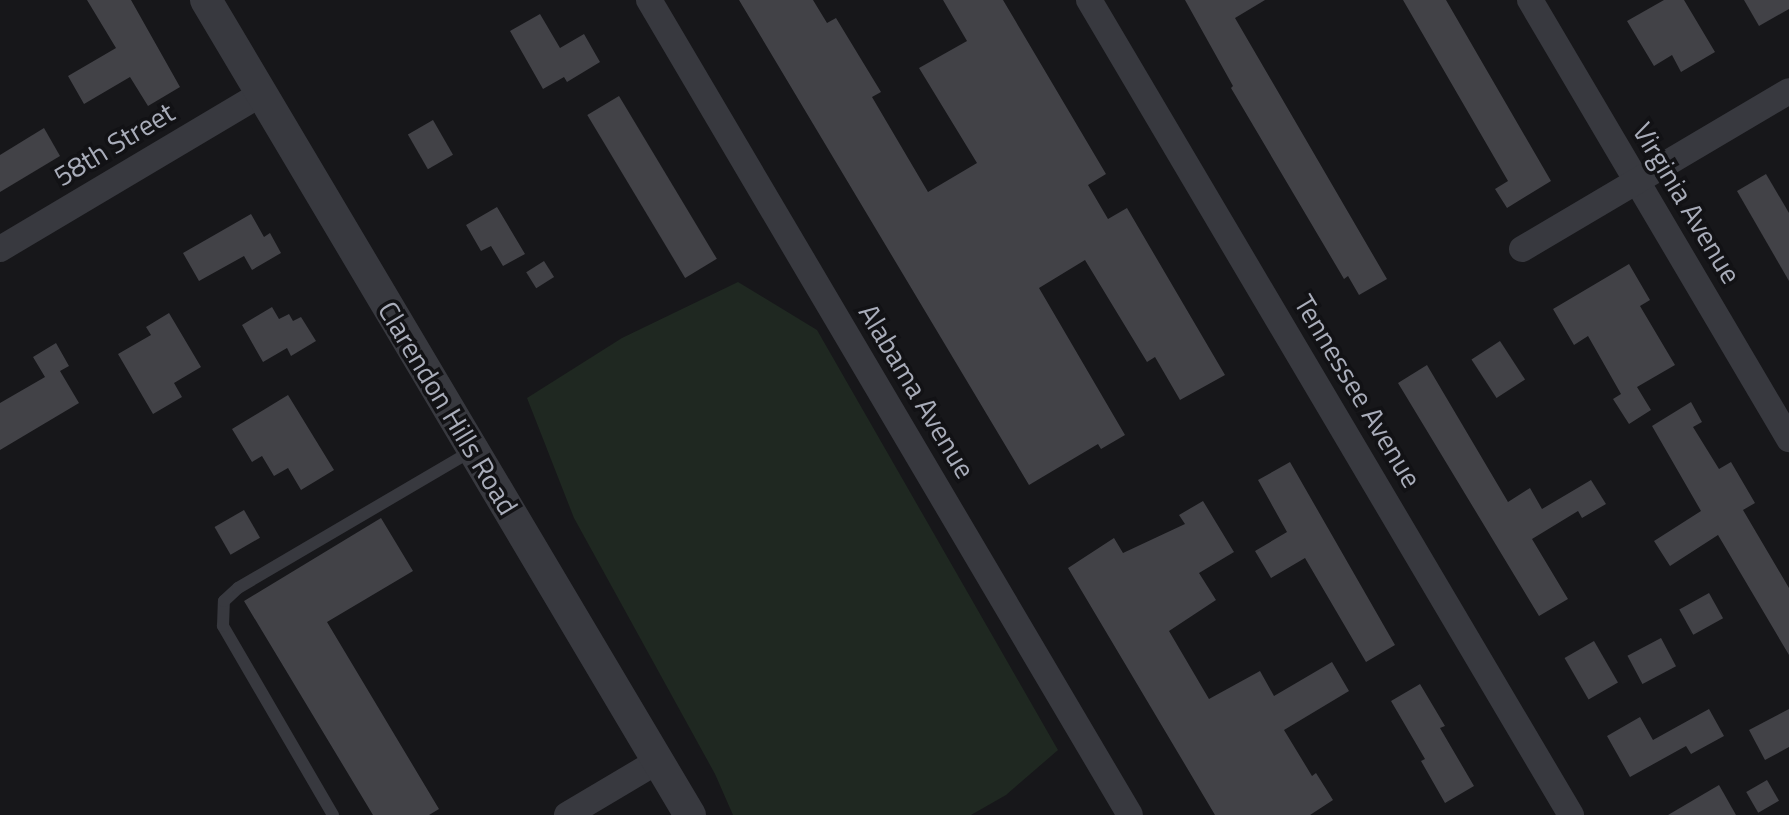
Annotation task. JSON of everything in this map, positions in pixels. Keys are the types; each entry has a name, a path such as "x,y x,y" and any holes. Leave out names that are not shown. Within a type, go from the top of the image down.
{"street":[{"name":"Clarendon Hills Road","path":"206,0 690,815"},
{"name":"Alabama Avenue","path":"649,0 1130,815"},
{"name":"Tennessee Avenue","path":"1089,0 1571,815"},
{"name":"Virginia Avenue","path":"1530,0 1789,439"},
{"path":"1522,249 1789,91"},
{"name":"58th Street","path":"0,249 261,94"},
{"path":"567,815 658,761"}],"lane":[{"path":"333,815 223,626 224,601 238,588 473,450"}],"shaded area":[{"path":"738,282 817,330 1058,750 1006,795 971,815 733,815 715,774 574,518 527,398 622,338"}],"building":[{"path":"87,0 131,0 180,87 148,106 130,77 84,104 68,76 116,48"},
{"path":"739,0 813,0 827,23 836,18 881,92 872,97 928,192 977,163 919,68 967,41 943,0 1003,0 1106,174 1088,185 1108,219 1127,208 1225,375 1180,400 1155,357 1147,362 1085,260 1039,288 1125,435 1101,449 1098,444 1029,485"},
{"path":"1185,0 1265,0 1235,18 1387,279 1359,295 1348,276 1344,279 1231,88 1233,86"},
{"path":"1403,0 1446,0 1551,181 1507,208 1495,189 1508,181"},
{"path":"1664,0 1684,0 1715,52 1681,72 1672,55 1654,66 1627,21"},
{"path":"1744,0 1789,0 1789,9 1759,26"},
{"path":"540,14 560,48 584,34 600,62 567,82 564,77 543,89 510,31"},
{"path":"619,96 717,259 685,278 587,115"},
{"path":"433,120 453,155 428,169 408,134"},
{"path":"44,128 60,156 0,192 0,155"},
{"path":"1766,174 1789,213 1789,281 1737,191"},
{"path":"497,207 525,254 503,266 491,246 481,251 466,225"},
{"path":"251,214 264,237 270,233 281,253 252,270 244,256 199,281 183,253"},
{"path":"544,261 554,277 536,288 526,272"},
{"path":"1629,264 1650,300 1640,306 1675,365 1637,387 1651,410 1629,424 1613,399 1621,394 1588,336 1574,345 1553,309"},
{"path":"272,307 279,319 289,314 293,321 301,317 316,341 291,356 287,348 263,362 242,325"},
{"path":"169,313 201,367 174,383 182,397 153,414 118,354 151,335 146,327"},
{"path":"1500,341 1525,380 1497,398 1471,360"},
{"path":"56,343 69,366 60,371 79,403 0,450 0,403 45,377 33,357"},
{"path":"1427,365 1508,502 1530,488 1542,509 1591,480 1606,504 1582,518 1578,511 1532,539 1568,599 1539,616 1398,383"},
{"path":"288,395 334,470 301,490 288,468 274,476 262,456 252,462 232,429"},
{"path":"1691,402 1702,422 1693,427 1719,469 1731,462 1755,503 1743,510 1789,588 1789,655 1718,535 1670,566 1654,541 1701,511 1652,426"},
{"path":"1290,462 1395,645 1366,662 1305,558 1271,578 1255,551 1287,532 1258,480"},
{"path":"1203,501 1234,552 1199,573 1216,600 1169,631 1209,699 1260,671 1274,696 1332,662 1349,691 1284,730 1312,776 1316,773 1333,800 1310,815 1215,815 1068,568 1114,538 1123,553 1185,524 1179,515"},
{"path":"244,510 260,538 231,555 215,527"},
{"path":"381,518 413,571 327,622 439,809 429,815 373,815 244,601"},
{"path":"1709,593 1723,618 1693,635 1679,609"},
{"path":"1661,638 1676,666 1642,684 1627,656"},
{"path":"1594,641 1618,683 1589,700 1565,658"},
{"path":"1420,684 1445,726 1440,728 1474,786 1445,803 1421,761 1425,759 1391,701"},
{"path":"1709,709 1724,736 1691,754 1686,746 1630,777 1607,736 1640,717 1653,740"},
{"path":"1789,709 1789,747 1765,760 1749,730"},
{"path":"1767,780 1779,801 1758,813 1746,792"},
{"path":"1719,785 1736,815 1668,815"}]}
